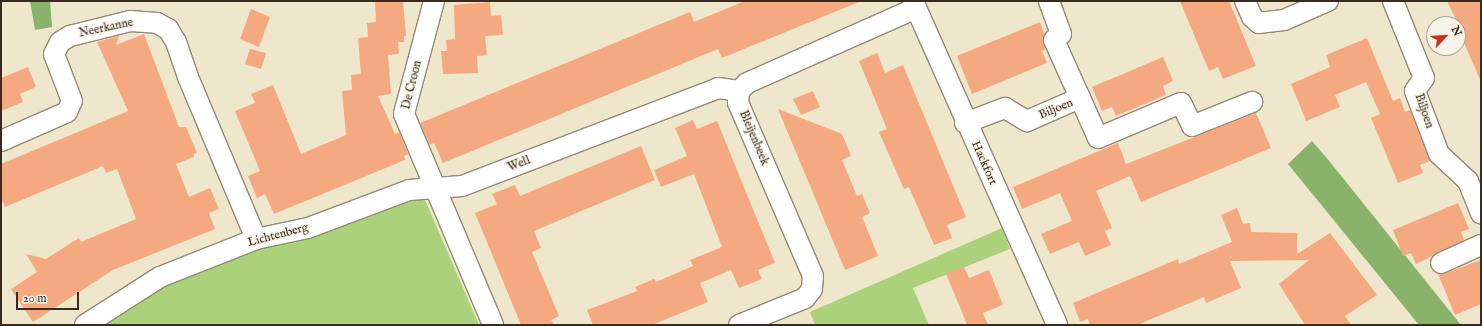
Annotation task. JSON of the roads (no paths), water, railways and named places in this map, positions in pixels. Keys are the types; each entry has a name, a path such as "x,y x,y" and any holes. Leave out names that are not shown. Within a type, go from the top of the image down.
{"street":[{"name":"De Croon","path":"434,1 404,114 436,189"},
{"name":"Biljoen","path":"1049,1 1061,34 1054,40 1098,138 1181,103 1192,126 1252,102"},
{"path":"1245,1 1252,17 1259,23 1284,20 1328,1"},
{"name":"Biljoen","path":"1393,1 1424,78 1415,90 1440,154 1468,181 1481,213"},
{"path":"739,91 747,83 914,5"},
{"name":"Hackfort","path":"914,5 1057,325"},
{"name":"Neerkanne","path":"1,141 67,112 72,101 54,54 60,42 70,36 130,21 157,23 168,29 176,42 188,77 256,239"},
{"name":"Well","path":"436,189 462,186 718,88 739,91"},
{"name":"Bleijenbeek","path":"739,91 738,103 813,276 812,289 805,298 739,325"},
{"name":"Biljoen","path":"965,122 1005,108 1027,121 1080,98"},
{"name":"Lichtenberg","path":"86,325 160,278 256,239 308,228 409,190 436,189"},
{"path":"436,189 493,325"},
{"path":"1441,263 1481,245"}]}
